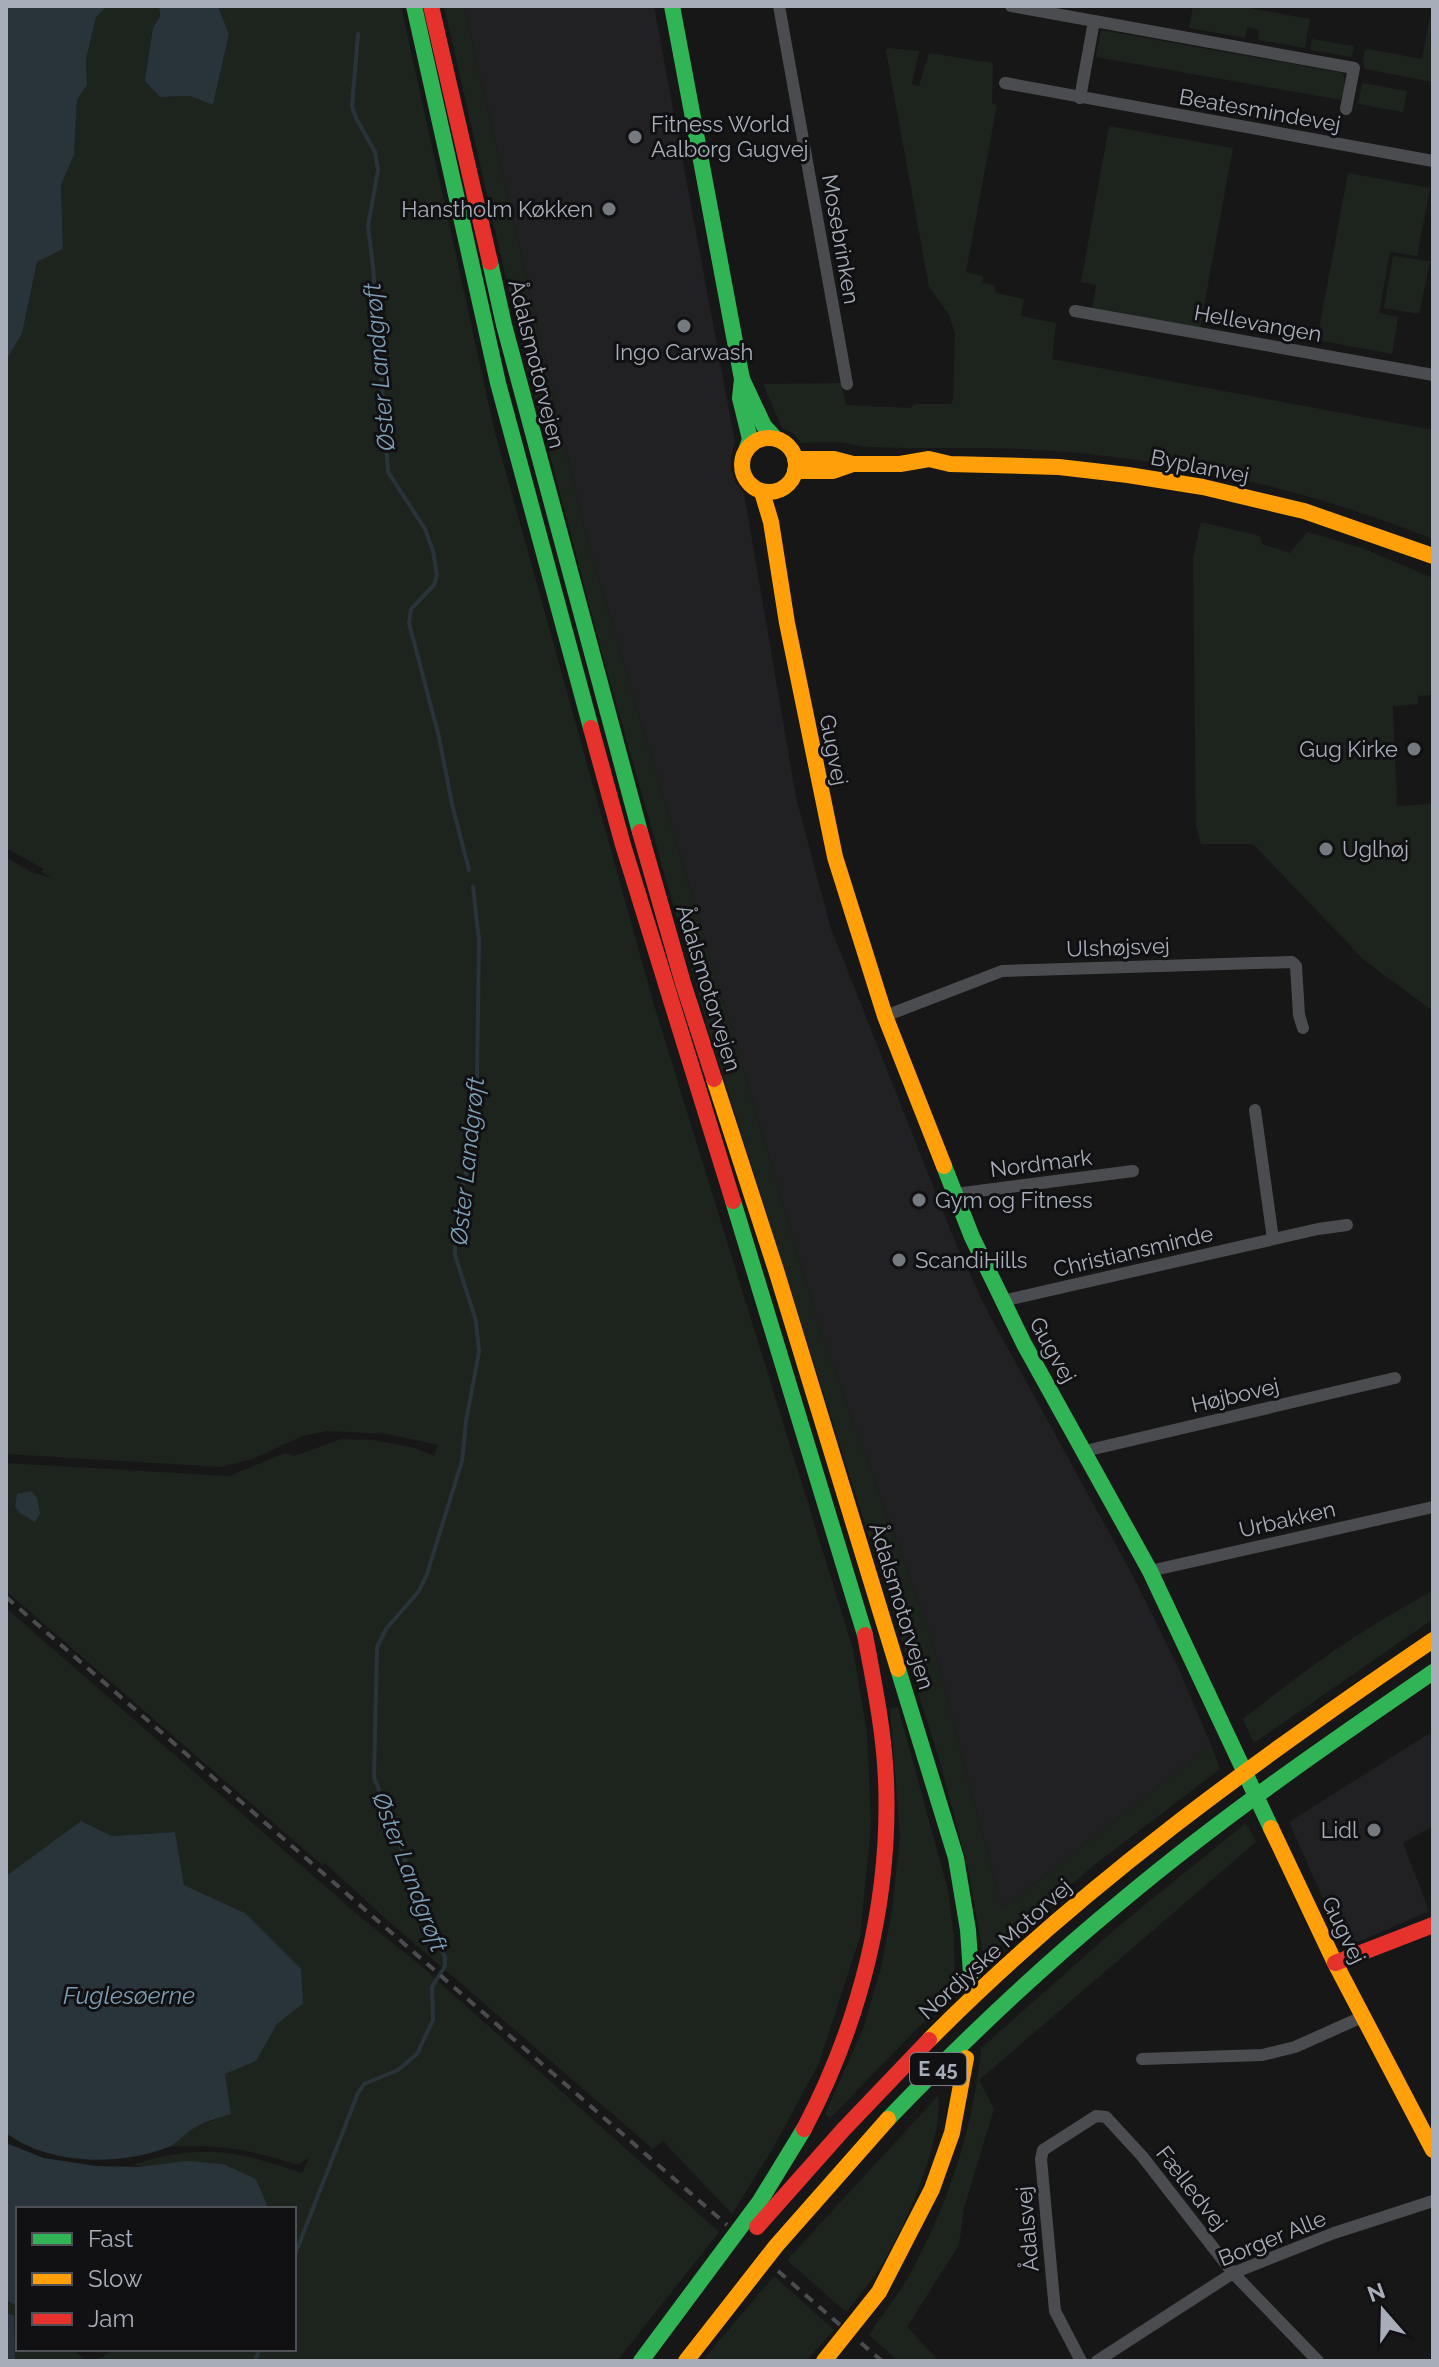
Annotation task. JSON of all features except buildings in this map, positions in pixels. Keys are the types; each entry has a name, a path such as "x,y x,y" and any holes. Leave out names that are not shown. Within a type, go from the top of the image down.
{"main road":[{"name":"Ådalsmotorvejen","path":"414,6 498,383 623,845 864,1627 879,1710 886,1783 883,1867 877,1918 862,1985 826,2085 791,2153 760,2201 641,2361"},
{"name":"Ådalsmotorvejen","path":"431,6 504,325 624,778 683,983 776,1270 956,1858 968,1930 971,1974"},
{"path":"672,6 742,379 740,398 750,439 741,463 744,478 755,489 770,491 791,481 795,465 789,446 776,439 763,425 752,395 742,379"},
{"path":"747,448 759,440 776,439"},
{"name":"Byplanvej","path":"795,465 834,459 853,464 900,464 917,459 950,464 1059,467 1128,475 1203,487 1304,511 1433,556"},
{"name":"Gugvej","path":"770,491 779,579 828,830 855,927 885,1016 955,1194 1002,1301 1150,1571 1335,1963 1433,2150"},
{"name":"Nordjyske Motorvej","path":"652,2361 750,2235 869,2101 996,1975 1066,1913 1216,1791 1433,1640"},
{"name":"E 45","path":"686,2361 761,2264 816,2200 949,2058 1083,1933 1228,1816 1433,1672"},
{"path":"1335,1963 1433,1925"},
{"path":"824,2361 879,2292 932,2189 952,2133 966,2058"}],"street":[{"name":"Mosebrinken","path":"779,6 847,384"},
{"name":"Beatesmindevej","path":"1011,6 1354,68 1346,109"},
{"path":"1080,98 1094,21"},
{"name":"Beatesmindevej","path":"1005,83 1433,161"},
{"name":"Hellevangen","path":"1075,311 1433,375"},
{"name":"Ulshøjsvej","path":"885,1016 1002,971 1292,962 1296,966 1299,1015 1303,1028"},
{"path":"1255,1110 1273,1239"},
{"name":"Nordmark","path":"955,1194 1133,1171"},
{"name":"Christiansminde","path":"1002,1301 1347,1225"},
{"name":"Højbovej","path":"1085,1451 1395,1378"},
{"name":"Urbakken","path":"1150,1571 1433,1507"},
{"path":"1142,2059 1262,2055 1311,2041 1362,2017"},
{"name":"Fælledvej","path":"1096,2116 1106,2117 1142,2156 1233,2273 1318,2361"},
{"name":"Ådalsvej","path":"1081,2361 1055,2311 1041,2159 1043,2150 1096,2116"},
{"name":"Borger Alle","path":"1097,2361 1233,2273 1334,2233 1433,2201"}],"shaded area":[{"path":"105,6 159,6 160,16 153,29 160,97 190,96 213,105 229,34 218,6 401,6 495,433 654,1005 853,1649 867,1732 871,1825 860,1937 819,2063 772,2150 732,2214 663,2141 653,2149 6,1591 6,1463 229,1476 285,1453 295,1456 341,1439 373,1440 415,1448 434,1456 438,1445 387,1434 327,1431 303,1436 252,1459 221,1467 6,1454 6,857 29,871 52,878 41,872 44,869 6,848 6,360 22,334 37,262 63,249 61,185 74,155 77,100 87,85 86,60 96,17"},
{"path":"444,6 464,6 585,532 820,1330 930,1633 1002,1909 1211,1745 1220,1769 1093,1866 984,1959 968,1869 940,1762 708,1028 603,657 523,353"},
{"path":"464,6 654,6 735,442 731,469 735,482 744,493 796,797 830,926 958,1249 988,1312 1133,1576 1178,1667 1211,1745 1002,1909 930,1633 820,1330 585,532"},
{"path":"1193,6 1239,6 1310,19 1305,48 1258,40 1259,30 1247,27 1245,38 1189,28"},
{"path":"1432,6 1433,82 1365,69 1363,60 1368,49 1422,59"},
{"path":"1101,30 1343,73 1343,94 1341,100 1096,57"},
{"path":"1312,39 1354,46 1352,57 1310,50"},
{"path":"888,48 919,51 912,84 919,86 929,53 993,63 992,104 997,105 966,272 983,276 982,283 994,285 996,293 1024,299 1021,316 1056,323 1052,359 1433,430 1433,539 1384,520 1282,489 1177,466 1072,452 801,443 794,434 782,428 763,384 841,383 846,405 910,408 915,404 951,404 953,400 955,333 949,315 929,287 886,51"},
{"path":"1362,83 1407,91 1403,112 1358,104"},
{"path":"1109,126 1233,148 1200,328 1092,309 1096,285 1081,282"},
{"path":"1348,173 1430,188 1417,256 1390,252 1379,313 1398,317 1392,354 1317,340"},
{"path":"1393,256 1430,261 1419,314 1384,308"},
{"path":"1201,522 1260,536 1262,544 1290,553 1307,532 1362,548 1433,578 1432,695 1418,696 1418,704 1393,706 1397,806 1433,804 1433,1011 1364,960 1253,844 1201,844 1196,826 1193,558"},
{"path":"1433,1591 1433,1619 1254,1743 1243,1719 1335,1650"},
{"path":"6,1608 364,1920 419,1964 719,2232 617,2361 90,2361 110,2351 296,2351 296,2207 268,2207 256,2179 132,2165 178,2154 218,2152 257,2159 302,2173 309,2157 298,2165 234,2149 168,2147 197,2126 230,2114 225,2074 256,2060 277,2024 303,2004 245,1913 184,1885 175,1832 112,1836 81,1821 6,1876"},
{"path":"898,1707 948,1890 954,1937 955,1990 830,2118 825,2114 863,2029 881,1968 892,1910 900,1836 890,1709"},
{"path":"1430,1733 1433,1747 1433,1826 1403,1843 1429,1911 1345,1948 1289,1822"},
{"path":"1246,1823 1256,1842 979,2080 994,2109 964,2208 959,2245 907,2327 939,2361 898,2361 869,2335 910,2274 947,2193 972,2107 981,2048 1120,1925"},
{"path":"938,2096 938,2115 928,2162 909,2212 876,2274 846,2312 787,2260"},
{"path":"774,2276 834,2330 806,2361 702,2361"},
{"path":"6,2300 16,2306 16,2351 75,2351 86,2361 15,2361 14,2315 6,2313"}],"water":[{"path":"6,6 105,6 96,17 86,60 87,85 77,100 74,155 61,185 63,249 37,262 22,334 6,360"},
{"path":"159,6 218,6 229,34 213,105 190,96 160,97 145,81 153,28 160,16"},
{"path":"31,1491 37,1498 40,1514 35,1522 15,1507 17,1494"},
{"name":"Fuglesøerne","path":"81,1821 112,1836 175,1832 184,1885 245,1913 301,1969 303,2004 277,2024 256,2061 225,2074 231,2114 192,2129 166,2148 126,2158 63,2157 23,2144 6,2133 6,1876"},
{"path":"6,2143 44,2158 96,2166 138,2167 187,2161 223,2164 256,2179 268,2207 16,2207 16,2306 6,2300"},
{"path":"6,2313 14,2315 15,2361 6,2361"}],"waterway":[{"name":"Øster Landgrøft","path":"358,34 352,106 375,152 378,170 368,226 388,472 425,529 433,551 437,575 434,585 411,609 409,623 469,870"},
{"name":"Øster Landgrøft","path":"296,2252 358,2093 364,2084 398,2070 417,2054 433,2020 432,1987 445,1966 445,1957 420,1907 392,1820 374,1778 377,1647 386,1629 419,1591 427,1574 462,1461 479,1352 476,1321 455,1255 457,1206 466,1174 470,1114 477,1080 479,940 473,887"},
{"name":"Øster Landgrøft","path":"255,2361 259,2351"}],"railway":[{"path":"6,1597 727,2225"},
{"path":"778,2271 840,2325"},
{"path":"861,2343 882,2361"}],"traffic: fast":[{"path":"414,6 498,383 591,728"},
{"path":"672,6 742,379 740,398 750,439 747,448"},
{"path":"490,262 504,325 640,832"},
{"path":"742,379 764,426 776,439"},
{"path":"944,1166 972,1237 1024,1344 1150,1571 1271,1828"},
{"path":"733,1201 865,1635"},
{"path":"898,1669 956,1858 968,1930 971,1974"},
{"path":"888,2119 1003,2005 1124,1899 1237,1810 1433,1672"},
{"path":"641,2361 760,2201 804,2129"}],"traffic: slow":[{"path":"769,438 788,446 796,465 788,484 769,492 750,484 742,465 750,446 769,438"},
{"path":"795,459 834,459 853,464"},
{"path":"795,471 833,471 853,464 900,464 929,459 950,464 1059,467 1128,475 1203,487 1304,511 1433,556"},
{"path":"762,492 771,522 787,623 835,857 885,1016 944,1166"},
{"path":"714,1079 898,1669"},
{"path":"929,2040 1046,1930 1108,1878 1235,1779 1433,1640"},
{"path":"1271,1828 1335,1963 1433,2150"},
{"path":"824,2361 879,2292 932,2189 952,2133 966,2058"},
{"path":"686,2361 776,2246 888,2119"}],"traffic: jam":[{"path":"431,6 490,262"},
{"path":"591,728 623,845 733,1201"},
{"path":"640,832 714,1079"},
{"path":"804,2129 824,2089 856,2004 877,1916 883,1871 885,1762 865,1635"},
{"path":"1335,1963 1433,1925"},
{"path":"757,2227 929,2040"}],"place":[{"name":"Fitness World Aalborg Gugvej","path":"635,137"},
{"name":"Hanstholm Køkken","path":"609,209"},
{"name":"Ingo Carwash","path":"684,326"},
{"name":"Gug Kirke","path":"1414,749"},
{"name":"Uglhøj","path":"1326,849"},
{"name":"Gym og Fitness","path":"919,1200"},
{"name":"ScandiHills","path":"899,1260"},
{"name":"Lidl","path":"1374,1830"}]}
